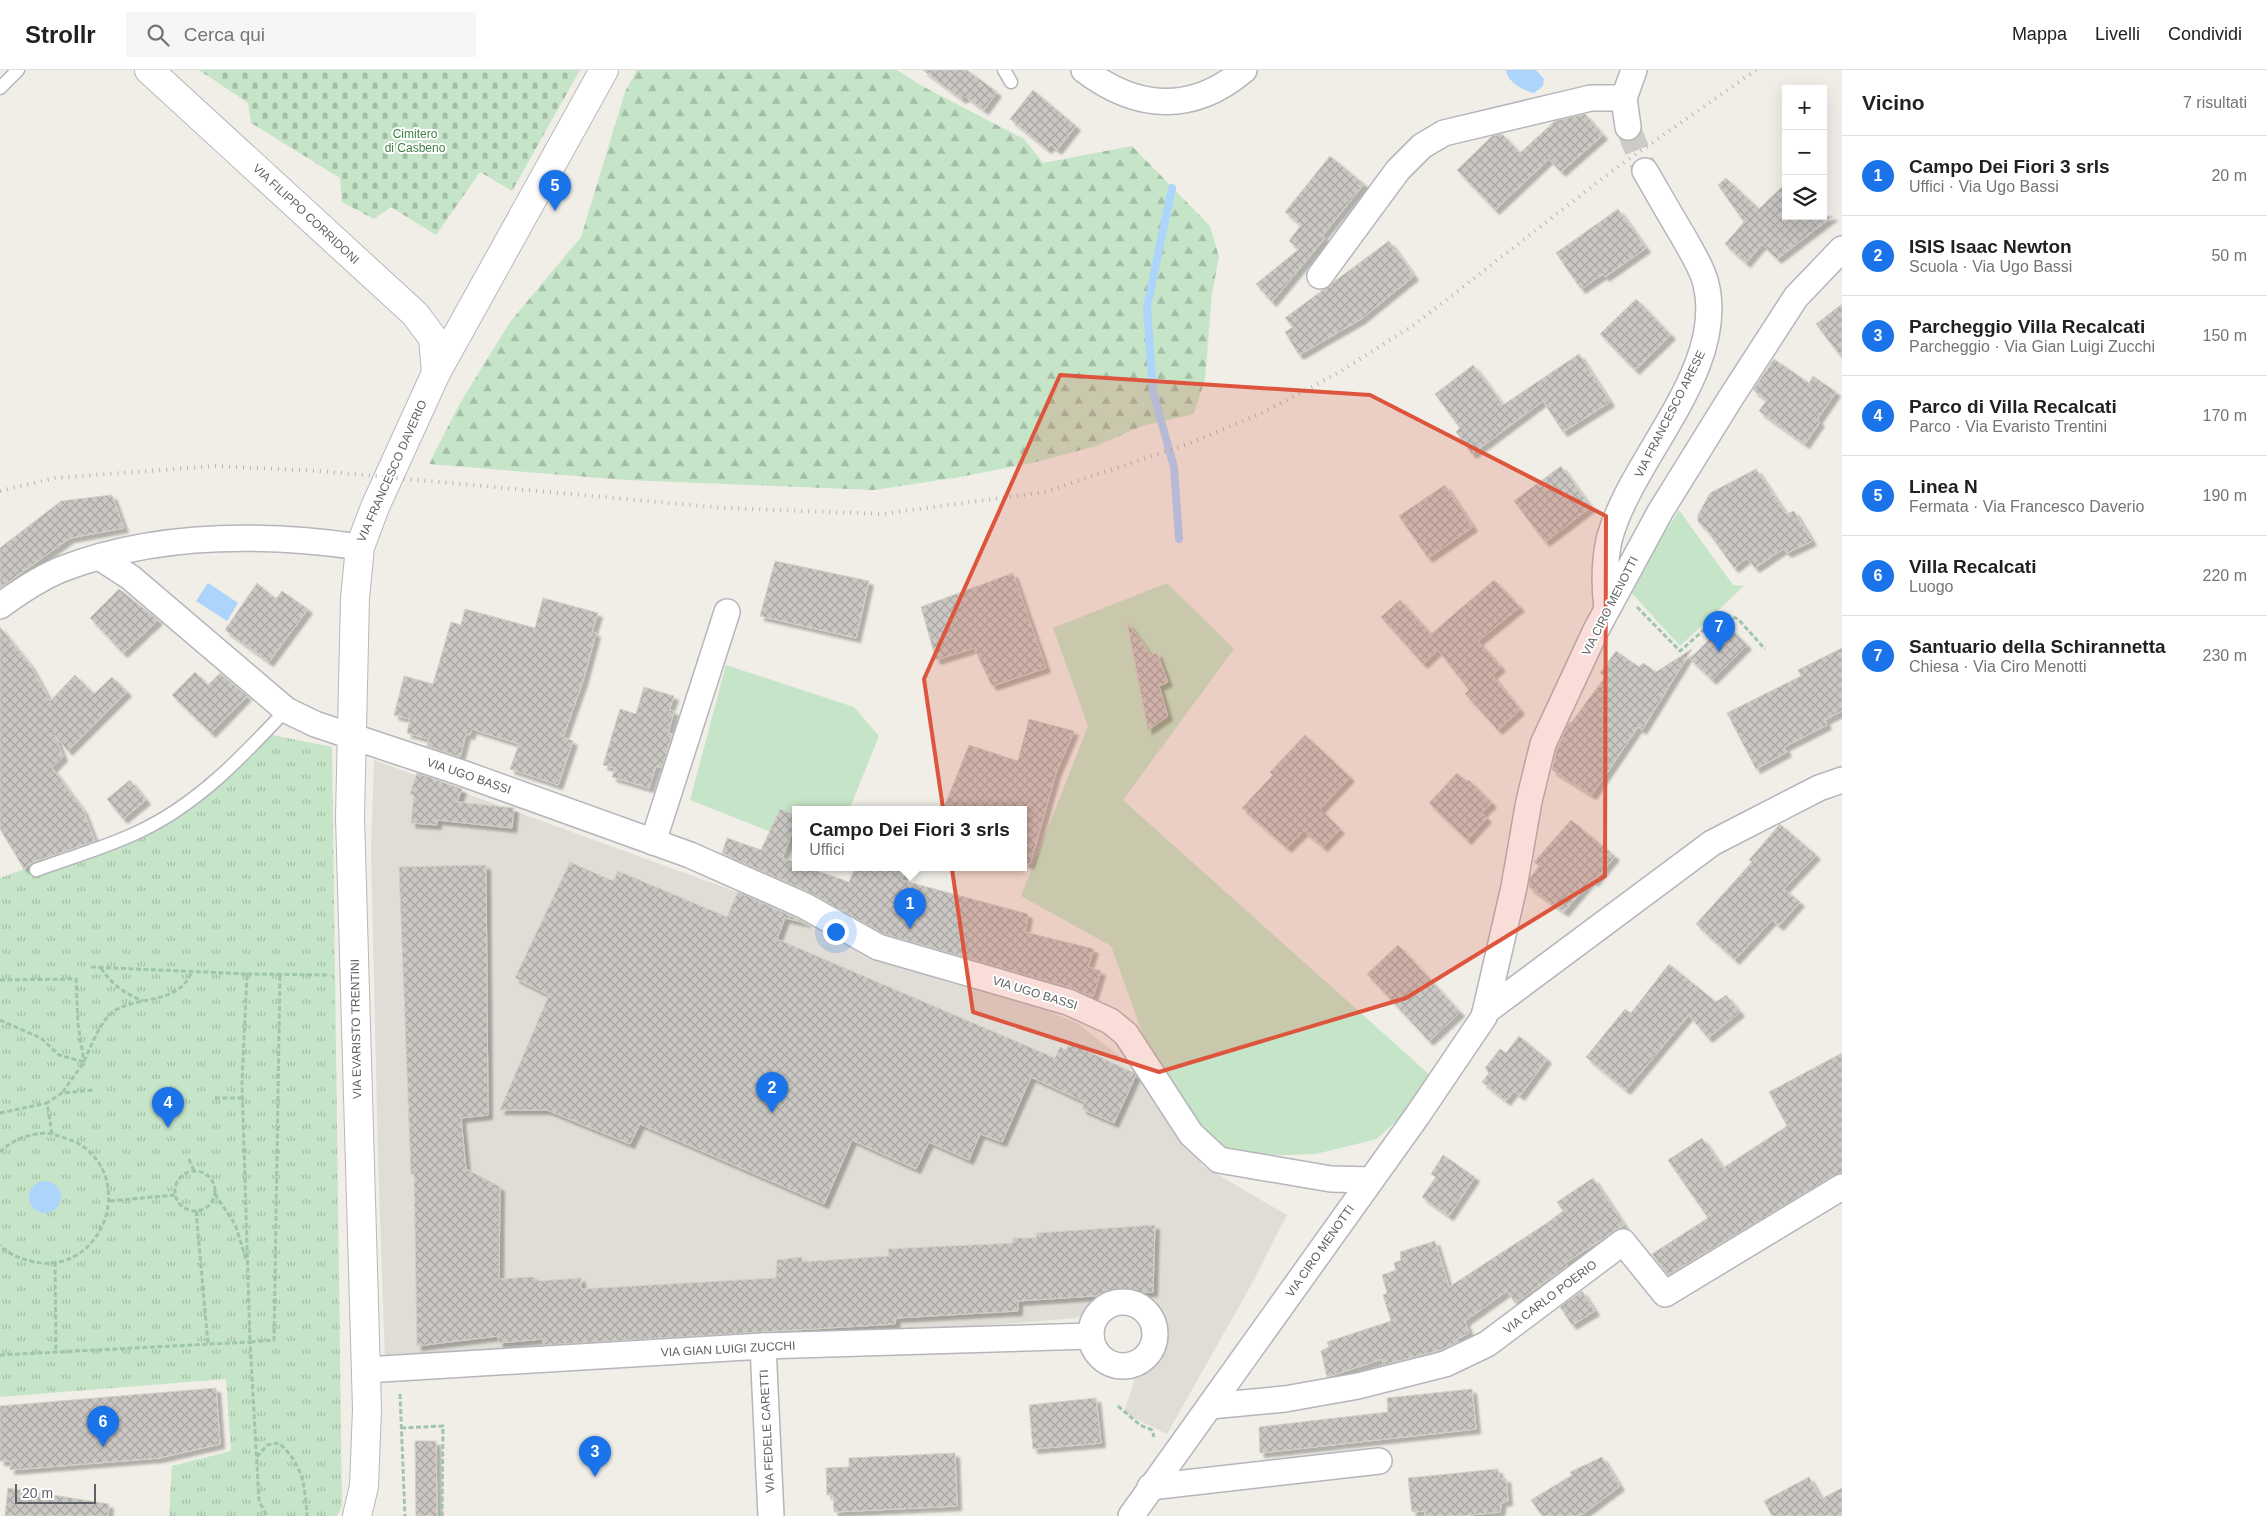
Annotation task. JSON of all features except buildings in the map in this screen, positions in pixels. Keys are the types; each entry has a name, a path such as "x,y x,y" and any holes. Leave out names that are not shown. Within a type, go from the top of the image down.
{"street":[{"name":"VIA FILIPPO CORRIDONI","path":"149,70 415,314 433,338 436,373"},
{"name":"VIA FRANCESCO DAVERIO","path":"0,606 26,587 61,569 99,557 146,546 210,540 288,539 360,547 375,506 436,373 604,70"},
{"path":"1084,70 1130,97 1151,102 1170,102 1209,94 1228,83 1244,70"},
{"path":"1628,126 1624,98 1634,70"},
{"path":"1320,276 1398,170 1422,146 1444,133 1591,98 1624,98"},
{"name":"VIA FRANCESCO ARESE","path":"1612,598 1603,577 1610,539 1626,499 1703,354 1709,326 1709,303 1706,282 1699,264 1645,171"},
{"name":"VIA CIRO MENOTTI","path":"1486,1012 1514,887 1529,801 1543,744 1612,598 1675,488 1796,297 1842,249"},
{"name":"VIA EVARISTO TRENTINI","path":"359,1514 364,1486 367,1409 350,817 355,598 360,547"},
{"name":"VIA UGO BASSI","path":"99,557 130,577 286,710 315,724 690,855 804,906 878,947 1068,1002 1110,1021 1126,1034 1191,1134 1219,1160 1330,1179 1371,1180"},
{"path":"653,842 727,612"},
{"name":"VIA CIRO MENOTTI","path":"1131,1516 1371,1180 1486,1012 1712,843 1819,788 1842,780"},
{"name":"VIA CARLO POERIO","path":"1210,1406 1286,1399 1358,1386 1445,1364 1487,1344 1623,1242 1665,1294 1842,1187"},
{"name":"VIA GIAN LUIGI ZUCCHI","path":"365,1370 763,1346 1091,1336"},
{"name":"VIA FEDELE CARETTI","path":"763,1346 770,1516"},
{"path":"1150,1487 1379,1461"}],"lane":[{"path":"0,88 18,70"},
{"path":"1004,70 1011,82"},
{"path":"36,870 137,833 187,803 224,774 286,710"}],"path":[{"path":"1612,598 1680,650 1713,622 1727,615 1738,619 1765,649"},
{"path":"91,967 191,973 339,975"},
{"path":"101,968 109,982 124,993 143,1001"},
{"path":"0,1113 47,1103 62,1093 84,1062 96,1034 114,1012 143,1001 172,995 187,982 191,973"},
{"path":"247,974 243,1098 250,1342 259,1501 266,1516"},
{"path":"0,1355 274,1340 280,974"},
{"path":"0,980 76,979 78,1024 84,1062"},
{"path":"0,1020 41,1038 59,1055 84,1062"},
{"path":"62,1093 93,1090"},
{"path":"215,1098 243,1098"},
{"path":"47,1103 52,1134"},
{"path":"0,1152 22,1138 52,1134 80,1144 95,1158 105,1176 110,1201 103,1224 94,1239 77,1254 55,1262 37,1262 19,1258 0,1245"},
{"path":"189,1159 194,1170"},
{"path":"215,1194 208,1207 196,1211 185,1209 174,1195 174,1188 180,1176 194,1170 200,1171 210,1178 214,1183 215,1194 235,1224 248,1265"},
{"path":"110,1201 174,1195"},
{"path":"196,1211 208,1344"},
{"path":"55,1262 56,1352"},
{"path":"398,1369 405,1516"},
{"path":"1118,1406 1140,1425 1152,1430 1156,1444"},
{"path":"401,1428 443,1426 442,1516"},
{"path":"257,1458 267,1446 279,1443 293,1456 301,1472 307,1516"}],"highlighted area":[{"path":"1060,375 1370,395 1606,516 1605,876 1406,998 1159,1072 973,1012 924,679"}],"shaded area":[{"path":"374,760 949,969 1077,1023 1136,1069 1203,1166 1287,1215 1250,1287 1167,1434 1124,1413 1141,1359 1147,1353 1133,1304 1075,1318 906,1332 385,1362 371,850"}],"green space":[{"name":"Cimitero di Casbeno","path":"199,70 580,70 512,191 480,172 436,235 391,207 374,219 342,202 340,178 251,123 248,103"},
{"path":"637,70 897,70 922,86 1024,139 1043,163 1132,146 1210,226 1219,257 1212,293 1205,379 1194,414 1142,426 1096,446 1036,462 960,477 874,490 626,480 429,464 459,405 510,322 581,237 625,92"},
{"path":"1679,510 1733,585 1744,586 1680,646 1629,590"},
{"path":"1167,583 1234,649 1123,800 1430,1075 1409,1109 1377,1139 1316,1154 1258,1156 1215,1146 1183,1108 1148,1049 1111,946 1021,896 1088,726 1053,628"},
{"path":"726,665 854,707 879,736 851,806 792,806 792,840 690,800"},
{"path":"267,734 332,747 342,1506 337,1516 169,1516 172,1466 231,1451 226,1379 0,1397 0,878 160,819"}],"water":[{"path":"1506,70 1536,70 1544,79 1543,86 1534,93 1526,90 1509,78"},
{"path":"208,583 238,603 227,621 196,601"},
{"path":"45,1181 56,1186 61,1197 56,1208 45,1213 34,1208 29,1197 34,1186"}],"waterway":[{"path":"1172,188 1147,307 1153,392 1174,467 1179,539"}],"tunnel":[{"path":"1628,127 1645,171"}],"railway":[{"path":"0,491 55,478 215,466 319,471 724,508 882,514 1045,492 1188,444 1264,412 1338,373 1414,325 1612,171 1756,70"}],"place":[{"name":"Linea N","path":"555,211"},
{"name":"Santuario della Schirannetta","path":"1719,652"},
{"name":"Campo Dei Fiori 3 srls","path":"910,929"},
{"name":"ISIS Isaac Newton","path":"772,1113"},
{"name":"Parco di Villa Recalcati","path":"168,1128"},
{"name":"Villa Recalcati","path":"103,1447"},
{"name":"Parcheggio Villa Recalcati","path":"595,1477"}]}
